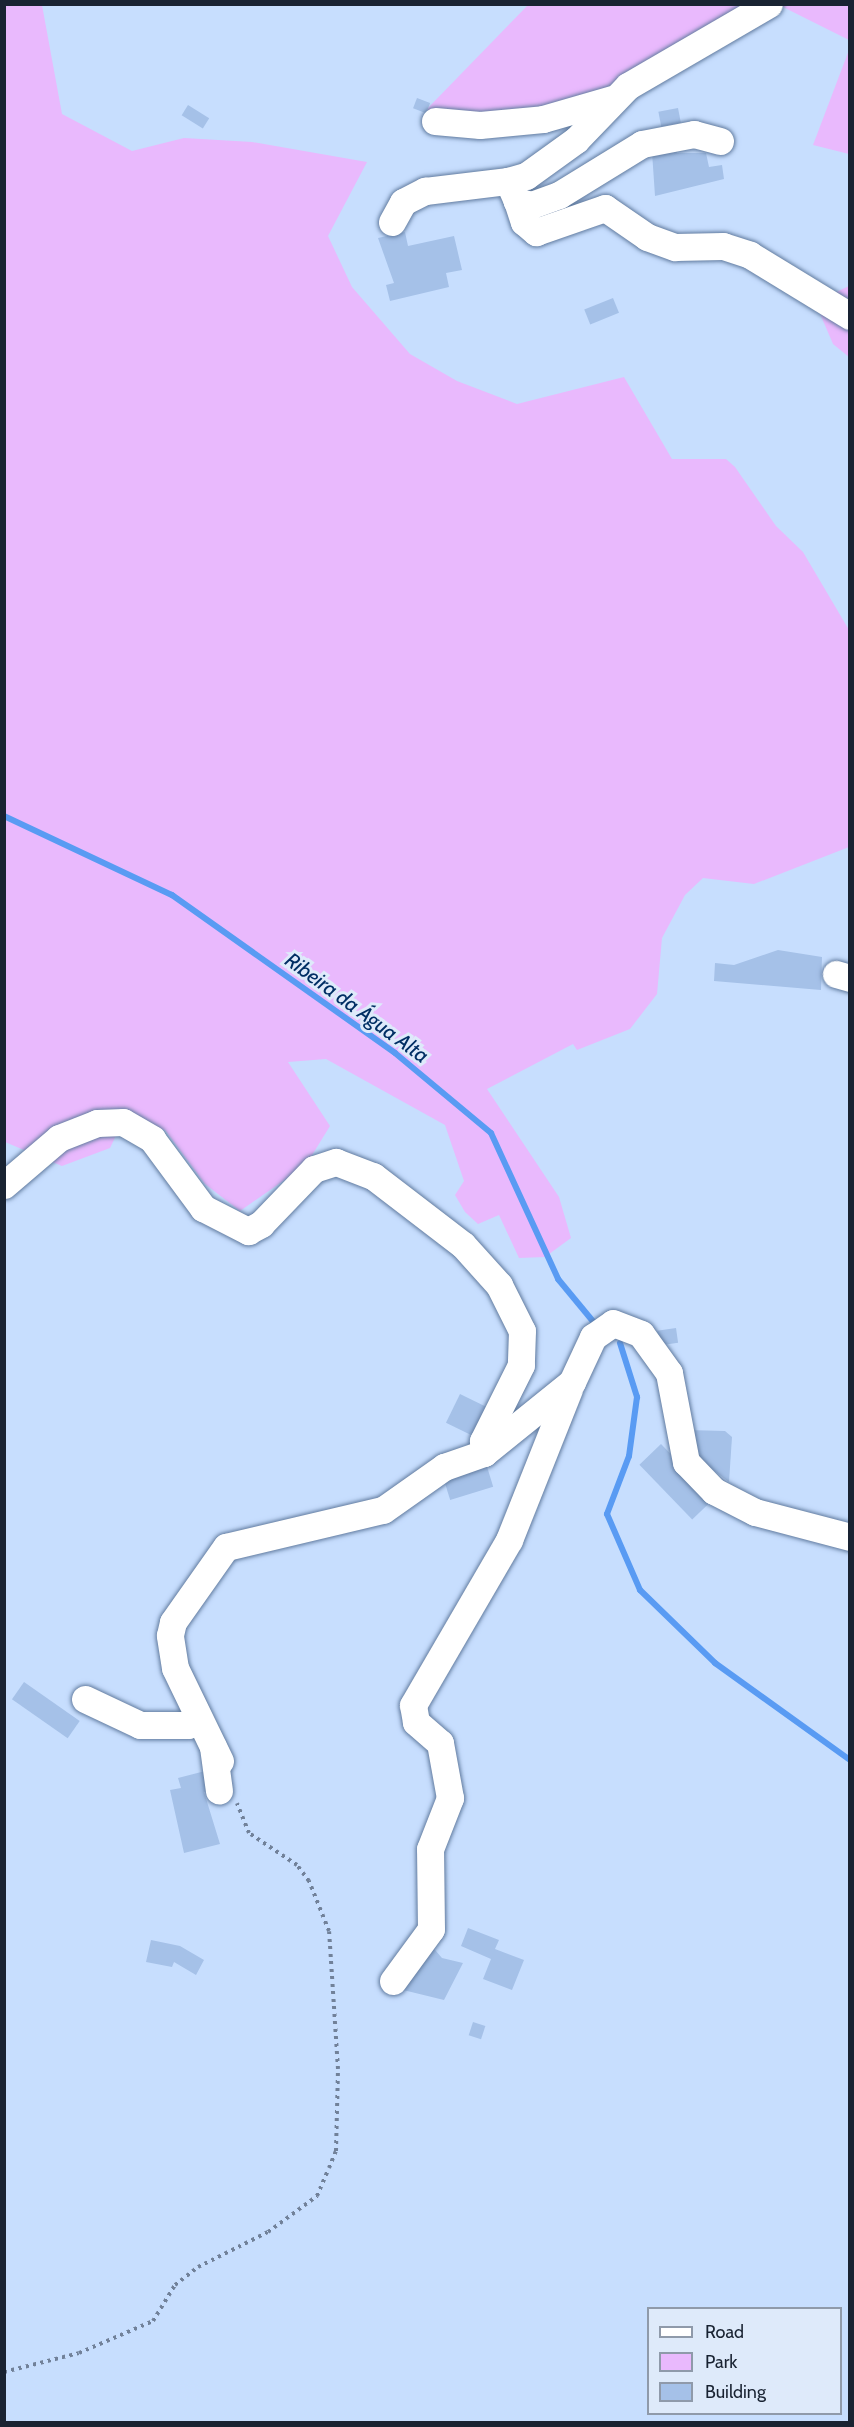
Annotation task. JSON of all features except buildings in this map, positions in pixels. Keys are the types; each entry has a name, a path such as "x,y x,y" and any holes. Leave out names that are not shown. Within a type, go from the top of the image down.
{"street":[{"path":"513,191 526,176 576,140 616,97 693,45 770,4"},
{"path":"435,121 480,125 543,119 616,97"},
{"path":"392,222 403,202 425,191 513,191 531,205 559,195 590,174 667,136 694,134 720,141"},
{"path":"513,191 524,222 536,232 553,230 591,208 605,208 647,237 675,247 723,246 750,255 849,316"},
{"path":"4,1185 59,1138 97,1123 123,1122 152,1139 204,1208 248,1231 261,1224 314,1169 336,1162 373,1176 463,1245 499,1285 522,1332 521,1365 483,1441 484,1453"},
{"path":"393,1981 431,1929 430,1849 450,1798 440,1743 416,1722 413,1705 509,1540 572,1382 593,1337 613,1323 641,1334 669,1373 686,1462 714,1491 755,1512 849,1537"},
{"path":"219,1791 216,1754 175,1668 170,1635 173,1622 226,1547 383,1510 444,1467 484,1453 572,1382"},
{"path":"85,1699 140,1725 188,1725 196,1716"}],"path":[{"path":"4,2372 79,2353 153,2321 175,2285 198,2267 268,2232 316,2196 336,2151 336,2003 329,1931 297,1865 249,1833 216,1754"}],"green space":[{"path":"4,5 42,5 62,114 132,151 184,138 252,142 367,162 328,236 352,287 410,354 457,381 517,404 624,377 672,459 726,459 735,467 776,526 803,552 849,630 849,847 754,884 703,878 685,895 662,938 657,994 630,1029 577,1050 573,1044 487,1089 559,1197 571,1238 545,1257 519,1258 499,1215 478,1224 465,1212 455,1195 464,1181 445,1125 326,1059 288,1062 330,1126 306,1165 240,1211 205,1184 165,1130 123,1121 110,1148 62,1166 5,1142"},
{"path":"528,5 849,5 849,40 783,7 712,40 592,121 426,110"},
{"path":"849,50 850,154 813,145"},
{"path":"849,286 849,357 833,344 815,302"}],"waterway":[{"name":"Ribeira da Água Alta","path":"4,816 172,895 395,1053 491,1133 558,1279 596,1325"},
{"name":"Ribeira da Água Alta","path":"620,1343 637,1397 629,1456 607,1514 640,1590 715,1663 850,1760"}]}
